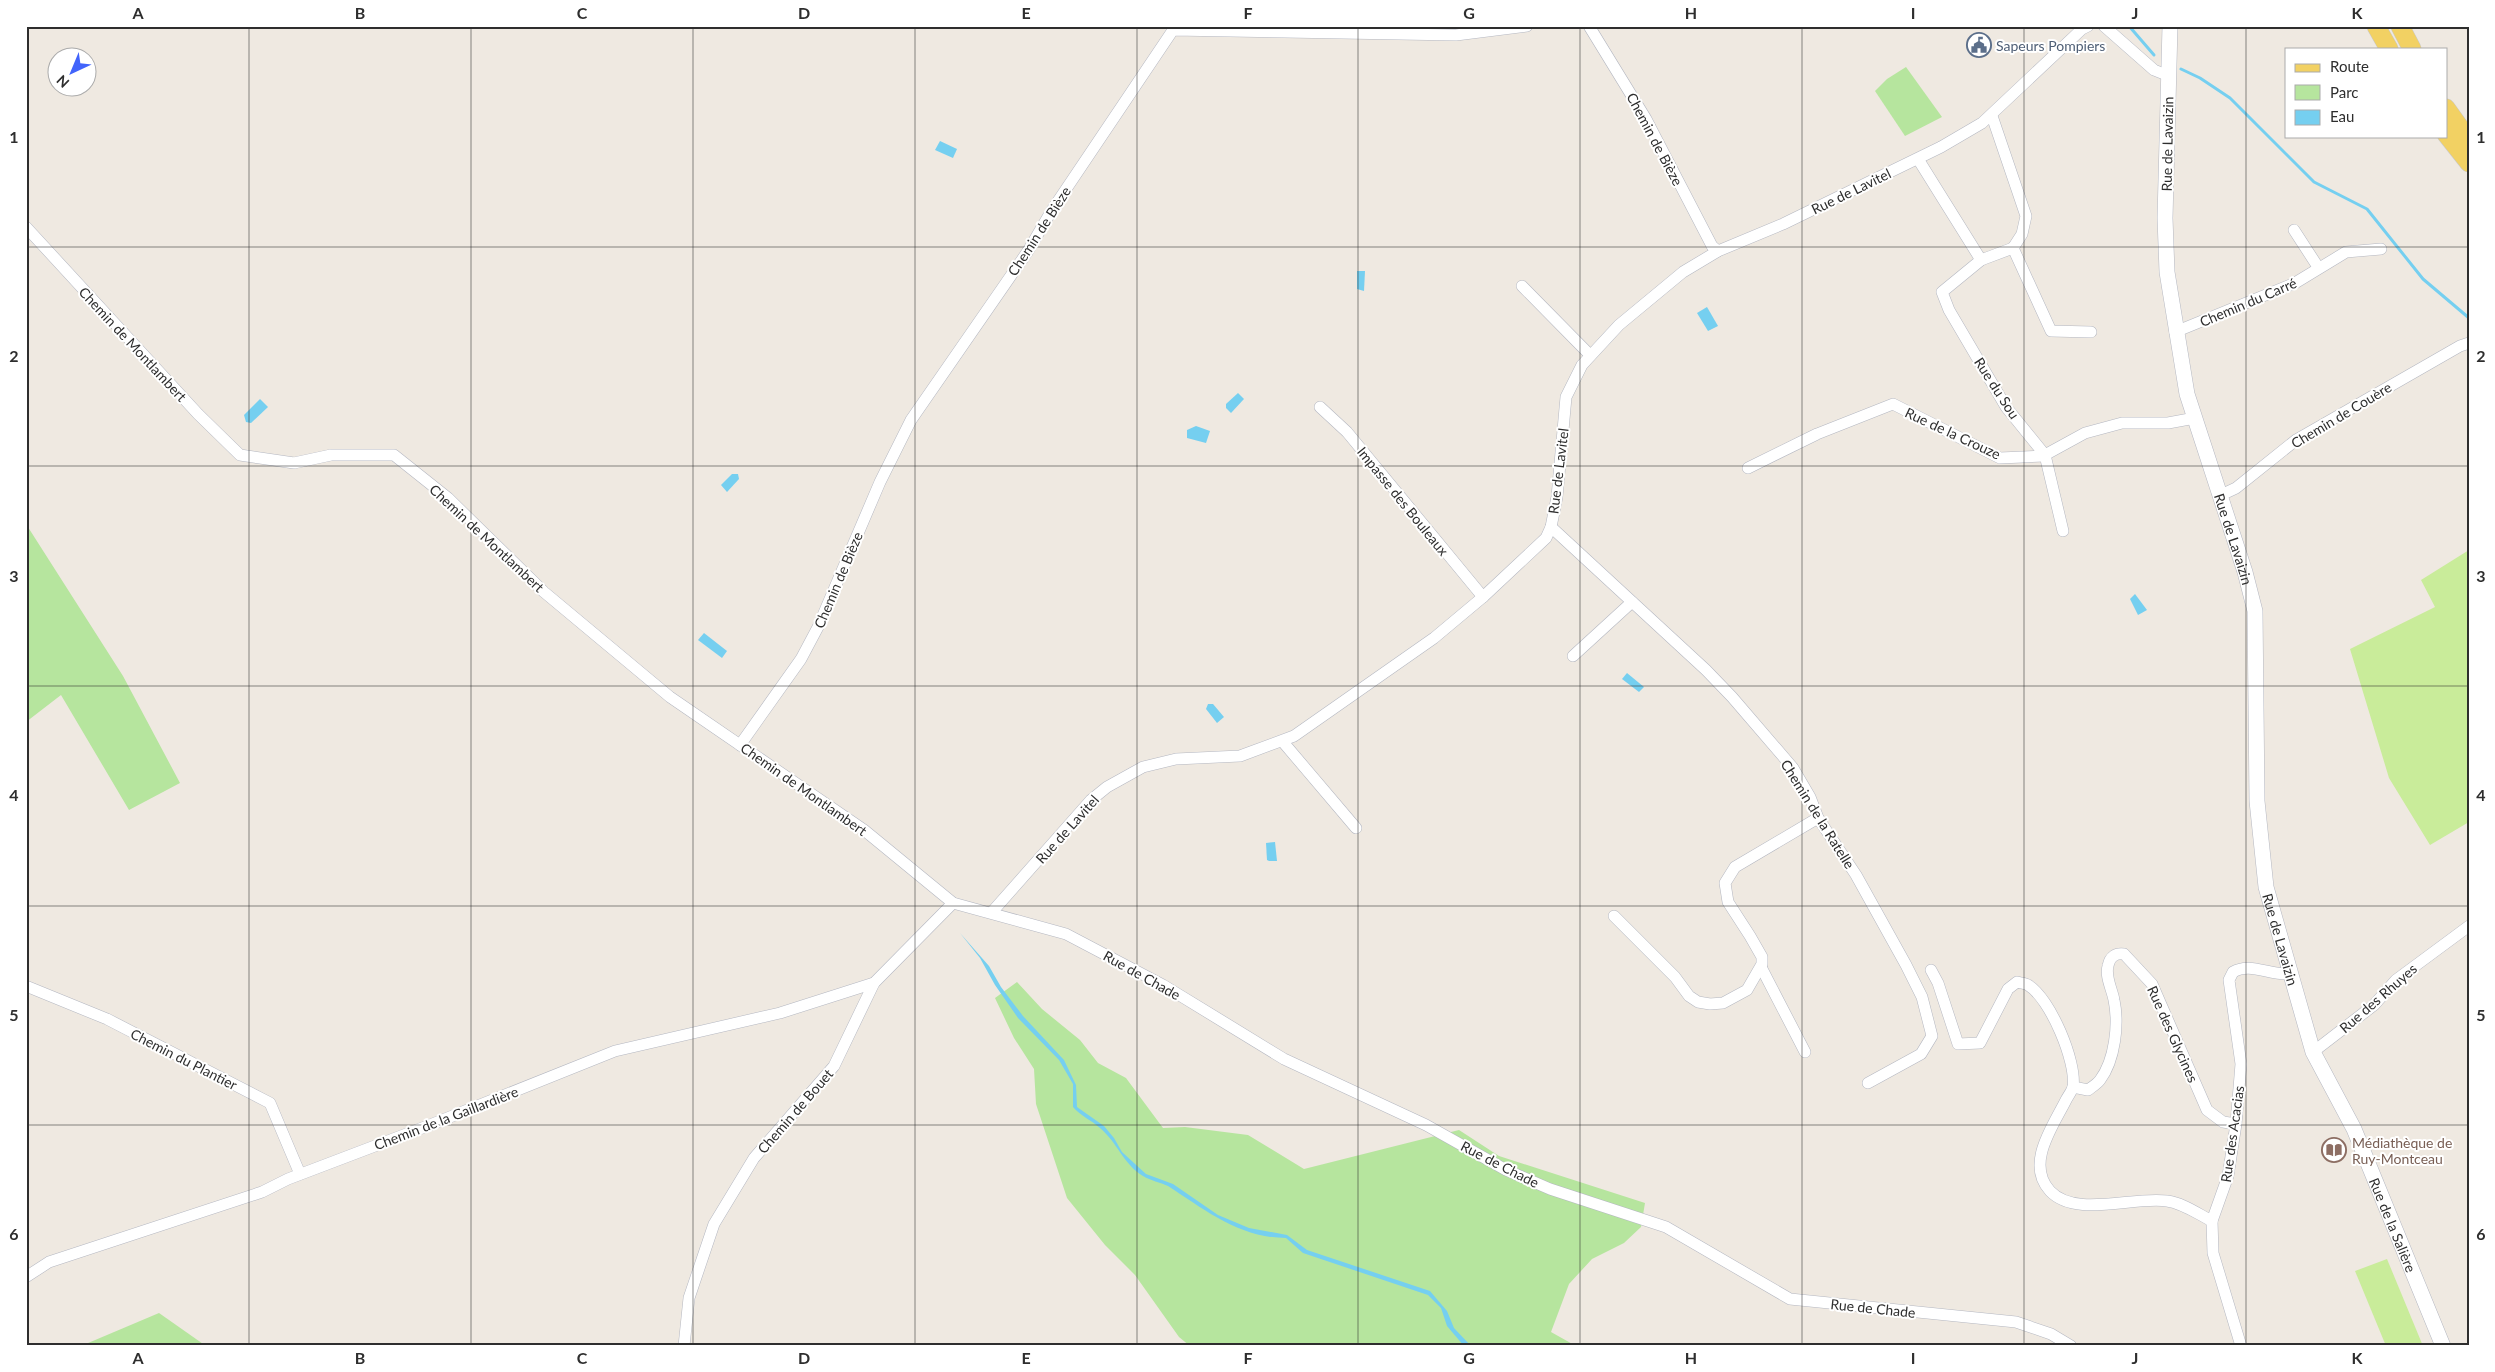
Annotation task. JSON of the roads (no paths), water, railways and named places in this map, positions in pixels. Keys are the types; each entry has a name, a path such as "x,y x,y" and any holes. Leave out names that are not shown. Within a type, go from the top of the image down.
{"main road":[{"name":"Rue de Lavaizin","path":"2170,26 2165,242 2175,332 2187,394 2245,572 2255,611 2257,801 2266,887 2289,974 2313,1052"},
{"path":"2376,26 2388,48"},
{"path":"2400,26 2411,48"},
{"path":"2448,111 2469,140"},
{"path":"2448,137 2469,163"},
{"name":"Rue de la Salière","path":"2313,1052 2354,1129 2443,1346"}],"street":[{"name":"Chemin de Bièze","path":"740,745 801,659 818,628 876,491 911,420 1028,251 1052,210 1173,30 1456,35 1527,26"},
{"name":"Chemin de Bièze","path":"1589,26 1646,119 1712,246 1718,251"},
{"name":"Rue de Lavitel","path":"992,912 1091,800 1107,787 1143,767 1176,759 1240,756 1282,742 1434,638 1546,538 1551,527 1557,497 1566,397 1573,380 1590,355 1618,325 1683,272 1718,251 1782,224 1918,159 1968,132 1992,116 2088,26"},
{"path":"2104,26 2154,70 2168,76"},
{"path":"1992,116 2026,216 2022,234 2013,248 2051,331 2091,332"},
{"path":"1918,159 1980,260"},
{"name":"Chemin de Montlambert","path":"26,227 198,414 240,455 294,463 331,455 394,455 448,498 544,592 670,697 864,830 953,903"},
{"path":"2294,230 2318,267"},
{"name":"Rue du Sou","path":"2013,248 1980,260 1942,292 1948,310 2006,407 2045,455 2064,532"},
{"name":"Chemin du Carré","path":"2175,332 2295,283 2318,267 2346,252 2381,249"},
{"path":"1522,286 1590,355"},
{"name":"Chemin de Couère","path":"2219,496 2236,488 2296,440 2460,346 2469,343"},
{"name":"Rue de la Crouze","path":"1748,468 1817,434 1893,404 2000,458 2045,455 2085,433 2122,423 2168,423 2195,418"},
{"name":"Impasse des Bouleaux","path":"1320,407 1347,432 1482,597"},
{"name":"Chemin de la Ratelle","path":"1551,527 1732,697 1793,768 1810,797 1818,818 1856,875 1922,997 1932,1036 1921,1054 1868,1083"},
{"path":"1573,656 1632,602"},
{"path":"1282,742 1356,828"},
{"path":"1614,916 1675,977 1689,996 1698,1002 1710,1004 1723,1002 1747,990 1761,967 1762,957 1728,902 1725,891 1727,876 1735,867 1818,818"},
{"name":"Rue de Chade","path":"953,903 992,912 1066,934 1163,985 1284,1059 1426,1125 1506,1170 1550,1189 1666,1227 1790,1299 2016,1322 2051,1334 2071,1346"},
{"name":"Chemin de Bouet","path":"684,1346 689,1298 714,1224 754,1158 834,1066 874,983 953,903"},
{"name":"Rue des Rhuyes","path":"2313,1052 2374,1005 2396,980 2469,926"},
{"name":"Rue des Glycines","path":"2073,1087 2088,1090 2100,1080 2109,1060 2116,1032 2114,1002 2107,975 2108,965 2111,957 2118,953 2124,954 2152,984 2207,1110 2223,1122 2236,1124"},
{"path":"1761,967 1805,1052"},
{"name":"Rue des Acacias","path":"2212,1221 2228,1176 2236,1124 2241,1064 2229,980 2233,972 2249,967 2274,975 2289,974"},
{"path":"1931,970 1938,983 1958,1044 1980,1043 2008,989 2017,982 2028,985 2046,1005 2060,1029 2070,1061 2073,1087 2042,1149 2040,1171 2050,1191 2070,1204 2084,1205 2135,1200 2175,1202 2212,1221 2213,1253 2241,1346"},
{"name":"Chemin de la Gaillardière","path":"26,1277 49,1262 262,1192 300,1174 439,1122 615,1051 780,1013 874,983"},
{"name":"Chemin du Plantier","path":"26,986 107,1019 270,1103 300,1174"}],"water":[{"path":"940,141 957,149 953,158 935,150"},
{"path":"1357,271 1365,271 1364,291 1357,289"},
{"path":"1707,307 1718,326 1708,331 1697,313"},
{"path":"1238,393 1244,399 1231,413 1226,408 1226,404"},
{"path":"260,399 268,407 251,423 246,422 244,415"},
{"path":"1196,426 1210,431 1206,443 1187,438 1187,430"},
{"path":"732,474 738,474 739,479 727,492 721,485"},
{"path":"2135,594 2147,610 2138,615 2130,599"},
{"path":"704,633 727,651 722,658 698,640"},
{"path":"1627,673 1644,687 1639,692 1622,679"},
{"path":"1208,704 1213,704 1224,717 1217,723 1206,709"},
{"path":"1275,842 1277,861 1269,861 1267,860 1266,843"},
{"path":"960,933 989,966 1001,987 1023,1016 1064,1060 1076,1085 1077,1107 1104,1126 1122,1152 1146,1174 1173,1184 1218,1215 1249,1228 1287,1235 1307,1250 1430,1291 1447,1311 1454,1328 1471,1346 1464,1346 1447,1326 1441,1308 1428,1295 1303,1253 1286,1238 1269,1237 1238,1228 1209,1213 1168,1186 1146,1178 1136,1171 1106,1134 1073,1107 1073,1084 1059,1060 1018,1018 995,985 980,958"}],"waterway":[{"path":"2129,26 2154,55"},
{"path":"2181,69 2200,78 2230,98 2314,182 2367,209 2423,279 2469,318"}],"place":[{"name":"Sapeurs Pompiers","path":"1979,45"},
{"name":"Médiathèque de Ruy-Montceau","path":"2334,1150"}]}
